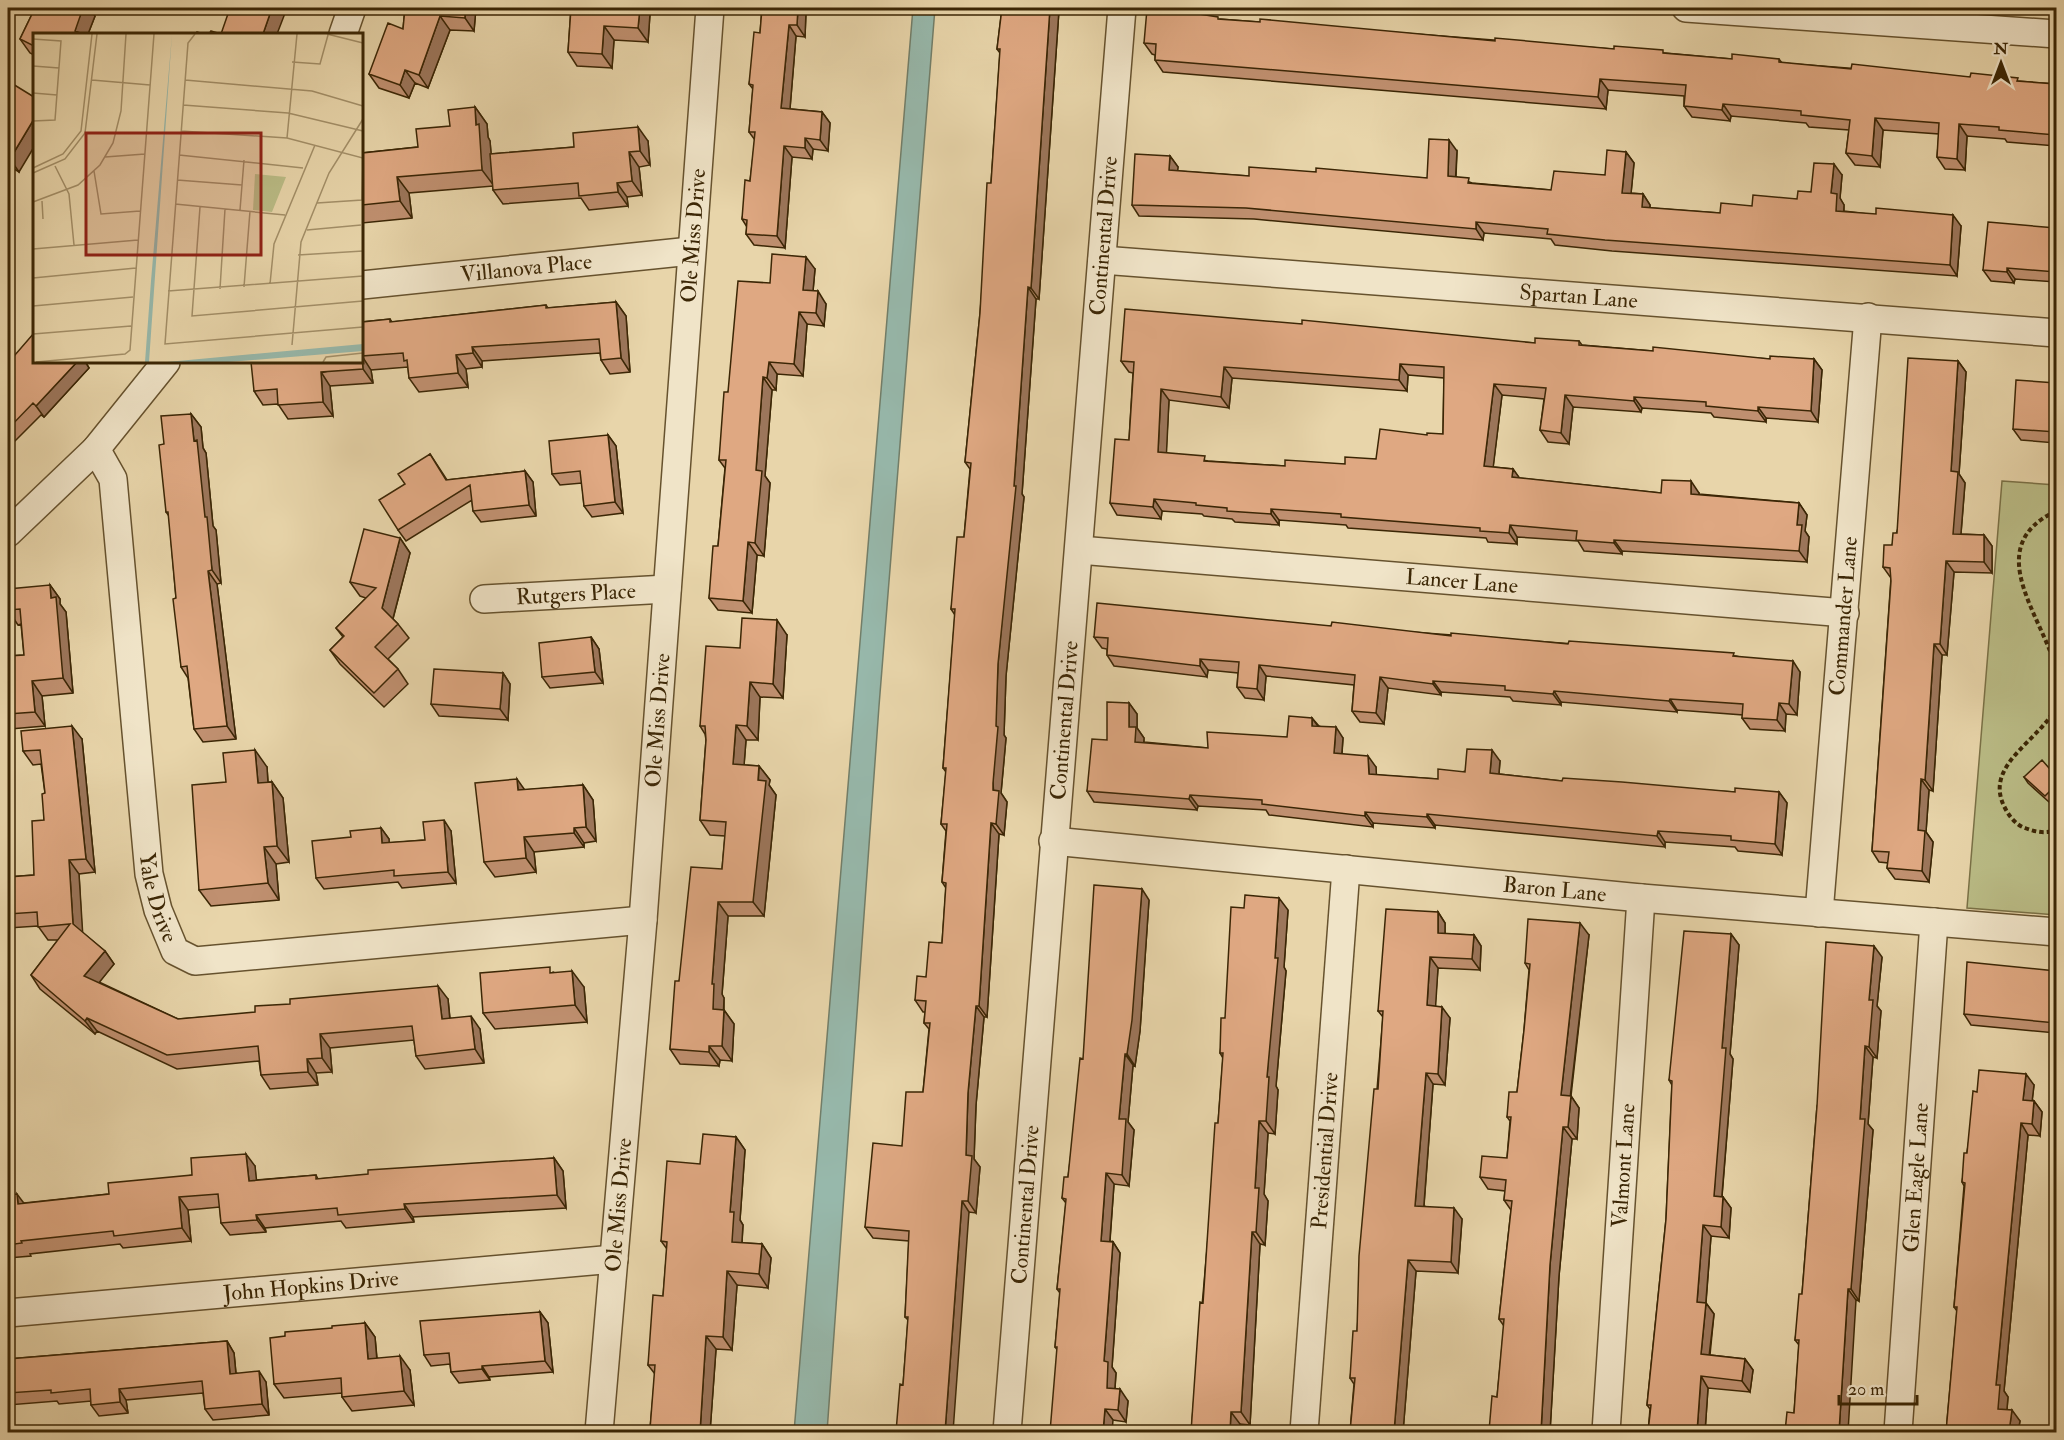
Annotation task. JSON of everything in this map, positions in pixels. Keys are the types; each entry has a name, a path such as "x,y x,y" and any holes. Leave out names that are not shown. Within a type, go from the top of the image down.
{"street":[{"path":"343,33 352,8"},
{"name":"Ole Miss Drive","path":"599,1432 643,920 710,8"},
{"name":"Continental Drive","path":"1006,1432 1122,8"},
{"path":"1686,8 2056,34"},
{"name":"Villanova Place","path":"363,285 691,250"},
{"name":"Spartan Lane","path":"1102,260 2056,333"},
{"name":"Commander Lane","path":"1819,913 1868,317"},
{"path":"8,533 96,449 165,363"},
{"name":"Yale Drive","path":"96,449 112,479 149,874 158,910 175,951 195,961 643,920"},
{"name":"Lancer Lane","path":"1079,550 1845,613"},
{"name":"Rutgers Place","path":"484,599 667,589"},
{"name":"Baron Lane","path":"1053,841 1641,898 2056,932"},
{"name":"Presidential Drive","path":"1304,1432 1346,869"},
{"name":"Valmont Lane","path":"1605,1432 1641,898"},
{"name":"Glen Eagle Lane","path":"1898,1432 1934,922"},
{"name":"John Hopkins Drive","path":"8,1313 614,1259"}],"path":[{"path":"2056,511 2037,520 2027,531 2019,563 2023,592 2046,637 2056,669"},
{"path":"2056,707 2040,733 2010,759 2002,773 2000,790 2003,806 2022,828 2049,833 2056,830"}],"green space":[{"path":"2002,481 2056,485 2056,915 1967,908"}],"shaded area":[{"path":"913,8 935,8 879,706 827,1432 794,1432"}],"building":[{"path":"35,8 83,8 75,31 80,33 33,33 33,46 20,39"},
{"path":"230,8 272,8 263,33 221,33"},
{"path":"405,8 465,8 465,18 440,16 419,75 405,70 400,85 369,74 388,23 403,29"},
{"path":"571,8 640,8 638,28 604,26 602,54 568,52"},
{"path":"762,8 798,8 797,25 789,25 781,108 822,112 820,140 805,138 805,148 784,146 777,236 746,234 747,220 742,219 745,180 750,181 755,132 749,132 753,85 749,84 754,32 760,33"},
{"path":"1002,8 1050,8 1031,288 1028,287 1014,486 1016,486 998,664 996,726 998,727 993,790 999,791 996,824 991,823 979,1006 976,1006 968,1093 966,1155 972,1156 968,1201 962,1201 945,1432 896,1432 900,1384 903,1385 908,1317 905,1317 909,1231 865,1227 873,1143 902,1146 906,1092 923,1092 930,1023 924,1023 926,1001 915,1000 917,976 926,977 929,942 942,943 946,883 942,882 947,824 941,824 955,609 951,609 957,537 964,537 971,463 965,462 980,313 987,183 991,183 1000,49 997,49"},
{"path":"1147,9 1193,13 1218,17 1218,19 1260,22 1260,19 1495,41 1495,38 1614,49 1614,46 1732,59 1732,54 1779,59 1779,62 1851,69 1852,64 1970,77 1971,73 2018,78 2017,81 2056,84 2056,135 1959,124 1957,159 1937,157 1939,123 1875,118 1872,156 1846,153 1850,120 1801,115 1801,111 1723,104 1722,110 1684,106 1686,85 1600,79 1598,97 1155,60 1156,44 1144,43"},
{"path":"8,81 33,96 33,121 10,159 8,157"},
{"path":"475,107 476,125 479,124 482,170 397,177 400,201 363,205 363,153 418,147 416,129 450,126 448,110"},
{"path":"638,127 640,151 629,152 632,181 617,183 618,192 579,196 578,183 493,190 490,154 574,147 573,133"},
{"path":"1429,139 1449,140 1448,176 1469,178 1468,183 1551,190 1554,171 1605,175 1607,150 1626,152 1622,193 1643,194 1642,207 1720,213 1721,203 1752,206 1753,195 1797,199 1798,191 1811,192 1814,163 1834,164 1831,193 1837,194 1836,211 1876,214 1876,208 1953,215 1950,265 1605,240 1547,234 1548,229 1476,222 1476,229 1246,208 1132,205 1135,154 1170,156 1169,170 1249,176 1249,167 1316,172 1316,168 1427,178"},
{"path":"1988,222 2056,228 2056,272 2007,268 2007,272 1983,270"},
{"path":"772,254 806,257 803,290 818,291 816,313 799,312 794,364 769,362 767,378 763,377 756,470 762,471 755,543 748,542 743,601 709,598 713,546 718,546 726,460 719,460 724,392 728,392 738,281 770,283"},
{"path":"616,302 621,358 601,360 599,339 472,347 473,353 456,355 458,373 409,378 407,360 404,361 403,353 363,356 363,322 390,319 390,322 546,305 546,308"},
{"path":"1125,309 1302,324 1302,320 1535,343 1535,338 1579,341 1579,345 1653,351 1653,347 1770,359 1770,356 1814,359 1811,411 1758,407 1758,411 1706,406 1706,402 1634,397 1634,401 1565,395 1561,433 1540,430 1546,388 1494,384 1484,466 1513,469 1512,477 1661,493 1662,480 1691,481 1691,494 1799,503 1797,525 1802,525 1799,551 1614,540 1614,543 1576,540 1577,531 1510,525 1509,533 1480,531 1480,528 1341,517 1341,514 1271,509 1271,514 1227,511 1227,508 1154,499 1153,507 1110,503 1115,439 1129,440 1134,362 1121,361","holes":["1400,364 1444,367 1443,434 1427,433 1427,435 1380,429 1376,459 1345,457 1345,464 1285,460 1285,466 1204,461 1205,456 1158,452 1161,389 1221,397 1224,367 1399,380"]},
{"path":"33,334 33,363 76,363 36,406 33,403 8,429 8,363"},
{"path":"1908,358 1958,361 1951,471 1958,472 1953,534 1984,535 1984,562 1946,561 1940,644 1934,644 1925,780 1921,779 1918,830 1925,831 1922,871 1887,868 1889,852 1872,851 1891,581 1890,568 1883,567 1884,545 1892,545 1893,533 1897,533"},
{"path":"251,363 363,363 363,369 321,372 323,402 278,405 277,389 254,391"},
{"path":"2016,380 2056,383 2056,432 2013,429"},
{"path":"191,414 194,441 197,440 205,517 207,517 212,570 208,571 227,726 194,729 187,666 181,667 173,599 176,598 168,512 166,512 159,445 164,444 161,416"},
{"path":"608,435 615,502 584,506 580,471 552,474 549,441"},
{"path":"430,454 446,480 525,471 529,505 473,511 470,485 398,530 379,500 405,484 398,474"},
{"path":"364,529 400,538 382,608 398,624 375,647 398,669 374,693 330,650 344,636 336,628 376,588 350,582"},
{"path":"50,585 51,598 56,597 63,678 32,681 35,712 8,714 8,656 24,655 20,609 8,610 8,589"},
{"path":"1097,603 1331,626 1332,622 1451,636 1451,633 1568,644 1569,641 1734,653 1733,656 1793,661 1789,704 1779,703 1777,720 1742,718 1743,704 1670,699 1669,701 1554,691 1553,694 1505,690 1505,686 1433,681 1433,684 1380,677 1376,713 1352,711 1355,675 1259,665 1257,689 1237,687 1239,662 1200,659 1200,666 1107,655 1108,638 1094,637"},
{"path":"742,618 777,620 773,684 750,682 747,726 736,725 733,764 759,766 758,780 766,781 753,902 718,902 712,984 714,984 713,1009 724,1010 722,1046 709,1046 709,1052 670,1049 675,981 679,981 691,867 722,869 726,822 700,820 706,740 705,726 700,726 706,646 740,648"},
{"path":"591,637 595,672 542,677 539,643"},
{"path":"434,669 503,673 500,709 431,704"},
{"path":"1107,702 1129,703 1129,727 1136,727 1135,742 1208,748 1207,732 1287,737 1289,716 1312,718 1312,726 1336,727 1334,753 1368,756 1369,774 1438,779 1438,769 1465,772 1467,749 1492,750 1490,773 1562,781 1563,778 1735,792 1735,788 1779,792 1775,844 1731,840 1731,836 1658,831 1657,836 1427,814 1427,817 1365,812 1365,816 1262,804 1262,800 1190,795 1189,799 1087,791 1092,739 1107,740"},
{"path":"72,726 86,859 69,860 73,924 105,951 84,976 178,1019 255,1012 255,1006 290,1004 290,999 438,986 442,1019 471,1016 475,1049 416,1056 412,1026 320,1034 322,1058 307,1059 308,1072 261,1075 258,1046 167,1055 87,1018 85,1021 31,975 70,924 38,927 37,912 8,914 8,877 34,875 32,821 44,820 42,794 45,793 40,750 23,751 21,731"},
{"path":"255,750 258,783 272,782 277,846 264,847 268,883 199,890 192,785 226,782 223,753"},
{"path":"2042,760 2056,776 2056,785 2045,796 2024,777"},
{"path":"517,779 518,790 583,785 586,827 574,828 574,833 524,837 526,858 484,862 475,783"},
{"path":"444,820 448,872 394,876 394,870 316,878 312,841 351,837 350,831 381,828 382,843 425,840 423,822"},
{"path":"1094,885 1142,889 1132,1020 1127,1054 1125,1054 1119,1119 1126,1119 1122,1175 1106,1173 1101,1241 1113,1242 1104,1361 1108,1362 1107,1388 1120,1389 1118,1410 1105,1409 1103,1432 1050,1432 1060,1289 1057,1289 1066,1199 1062,1198 1064,1177 1068,1177 1080,1058 1083,1059"},
{"path":"1245,895 1279,898 1275,958 1278,958 1267,1077 1269,1077 1266,1121 1259,1121 1255,1188 1259,1188 1256,1232 1252,1232 1241,1412 1231,1412 1230,1432 1191,1432 1200,1302 1203,1303 1215,1123 1218,1123 1223,1053 1220,1053 1221,1018 1225,1018 1231,907 1244,908"},
{"path":"1386,909 1438,912 1438,933 1474,935 1472,959 1430,957 1427,1005 1442,1007 1438,1074 1426,1073 1415,1206 1454,1208 1451,1262 1408,1260 1394,1432 1350,1432 1355,1378 1350,1378 1353,1331 1357,1331 1359,1256 1374,1089 1378,1089 1383,1011 1378,1011"},
{"path":"1528,919 1580,923 1561,1095 1571,1096 1568,1127 1563,1127 1550,1265 1541,1432 1496,1432 1489,1431 1492,1396 1497,1397 1504,1319 1499,1319 1512,1201 1504,1200 1506,1180 1480,1177 1482,1156 1507,1158 1511,1117 1507,1117 1509,1092 1517,1092 1530,964 1525,963"},
{"path":"1684,931 1731,934 1722,1048 1726,1048 1714,1196 1723,1197 1721,1227 1703,1225 1697,1302 1706,1303 1701,1354 1745,1359 1742,1381 1701,1376 1697,1432 1648,1432 1651,1405 1647,1405 1666,1219 1672,1081 1669,1080"},
{"path":"1826,942 1874,946 1869,1000 1873,1000 1869,1047 1865,1046 1860,1119 1865,1119 1851,1289 1848,1289 1839,1432 1785,1432 1787,1412 1794,1413 1799,1340 1795,1340 1799,1294 1802,1294 1817,1106"},
{"path":"1967,962 2056,971 2056,1023 1964,1014"},
{"path":"550,967 550,973 572,971 575,1005 483,1013 480,973"},
{"path":"1979,1070 2026,1074 2023,1100 2034,1101 2032,1124 2021,1123 1996,1385 2000,1385 1998,1409 2012,1410 2009,1432 1946,1432 1965,1183 1962,1182 1964,1153 1967,1153 1973,1091 1977,1092"},
{"path":"703,1134 736,1137 730,1212 734,1212 732,1242 762,1244 759,1274 727,1271 723,1337 706,1336 700,1432 664,1432 664,1430 650,1429 655,1365 648,1365 653,1295 663,1296 667,1242 661,1241 667,1161 700,1164"},
{"path":"246,1154 249,1181 316,1175 316,1179 368,1174 368,1170 554,1158 557,1195 404,1204 405,1209 338,1215 337,1208 256,1215 257,1220 221,1223 218,1194 179,1197 182,1228 114,1236 113,1231 21,1241 22,1243 8,1245 8,1195 17,1194 18,1204 109,1194 108,1183 192,1175 191,1158"},
{"path":"540,1312 545,1361 482,1366 482,1369 451,1372 449,1353 424,1355 420,1321"},
{"path":"365,1323 368,1359 400,1356 404,1391 342,1397 341,1378 274,1384 270,1338 285,1336 285,1332"},
{"path":"227,1341 230,1374 259,1371 262,1404 205,1409 202,1381 119,1389 120,1402 91,1405 90,1389 51,1393 51,1390 8,1393 8,1359"}]}
